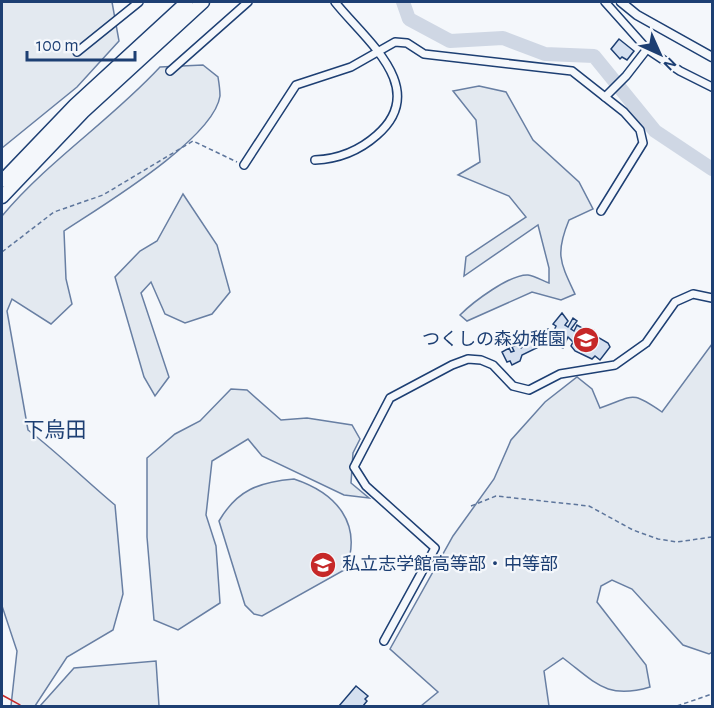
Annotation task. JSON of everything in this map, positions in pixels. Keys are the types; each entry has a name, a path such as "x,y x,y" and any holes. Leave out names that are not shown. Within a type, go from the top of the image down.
{"highway":[{"path":"2,181 75,105 187,2"},
{"path":"2,198 83,112 203,2"}],"street":[{"path":"77,52 139,2"},
{"path":"170,71 248,2"},
{"path":"315,160 340,157 369,141 388,124 393,115 398,88 380,50 335,2"},
{"path":"605,2 648,49 680,71 712,87"},
{"path":"621,2 637,15 712,57"},
{"path":"244,165 296,85 351,68 394,42 407,43 424,54 564,68 607,95 640,130 643,143 601,211"},
{"path":"607,95 648,49"},
{"path":"384,641 435,548 366,486 354,467 390,398 468,359 493,365 513,386 529,390 560,374 615,366 646,343 675,302 693,294 712,298"}],"path":[{"path":"2,252 54,212 104,195 193,141 244,165"},
{"path":"471,506 496,496 589,506 633,531 658,538 677,542 712,537"},
{"path":"677,706 712,694"}],"shaded area":[{"path":"2,2 112,2 119,41 77,87 2,148"},
{"path":"203,65 218,77 220,96 213,113 198,132 153,171 64,231 66,279 72,304 51,324 12,299 7,311 28,430 115,505 123,594 113,630 67,657 35,706 11,706 17,651 2,606 2,216 59,158 141,87 160,67"},
{"path":"479,86 506,92 533,140 579,182 593,209 569,220 562,241 561,258 575,294 561,300 532,292 467,321 460,315 482,296 512,279 528,275 549,283 549,268 538,225 464,276 466,257 526,217 509,196 458,175 480,162 476,120 453,91"},
{"path":"183,194 217,245 230,292 212,314 185,323 165,314 151,282 141,293 169,377 155,396 144,377 115,277 140,251 157,241"},
{"path":"712,344 712,652 709,654 683,645 632,589 612,580 601,586 597,602 646,665 650,687 623,691 603,687 563,658 544,671 549,706 421,706 438,692 390,649 453,536 494,479 511,440 545,402 577,377 592,389 600,408 632,397 644,400 662,412"},
{"path":"231,389 247,390 281,420 307,418 352,425 360,439 353,453 351,483 369,498 344,495 262,456 248,439 212,461 206,515 216,546 220,603 178,630 154,620 147,537 147,458 175,434 200,421"},
{"path":"294,479 322,492 342,512 351,538 346,569 262,616 254,614 245,605 219,521 241,495 260,485"},
{"path":"156,661 159,706 40,706 74,668"}],"building":[{"path":"619,39 634,51 627,60 622,57 620,59 611,49"},
{"name":"つくしの森幼稚園","path":"562,313 568,321 565,325 568,327 573,318 577,321 571,329 574,331 577,325 608,343 610,347 600,360 595,356 592,359 575,351 571,346 573,342 568,337 563,348 554,344 564,334 561,332 557,338 522,355 520,361 512,365 510,361 507,362 502,352 509,348 511,352 514,351 512,347 518,344 521,348 524,346 522,343 529,339 530,343 533,341 531,337 538,334 541,338 543,336 541,333 548,329 550,333 554,331 556,326 553,324"},
{"path":"356,686 368,696 363,706 339,706"}],"waterway":[{"path":"403,2 409,19 450,41 503,38 545,54 594,56 655,131 712,169"}],"power":[{"path":"2,695 22,706"}],"place":[{"name":"つくしの森幼稚園","path":"586,340"},
{"name":"私立志学館高等部・中等部","path":"323,565"}],"district":[{"name":"下烏田","path":"55,430"}]}
